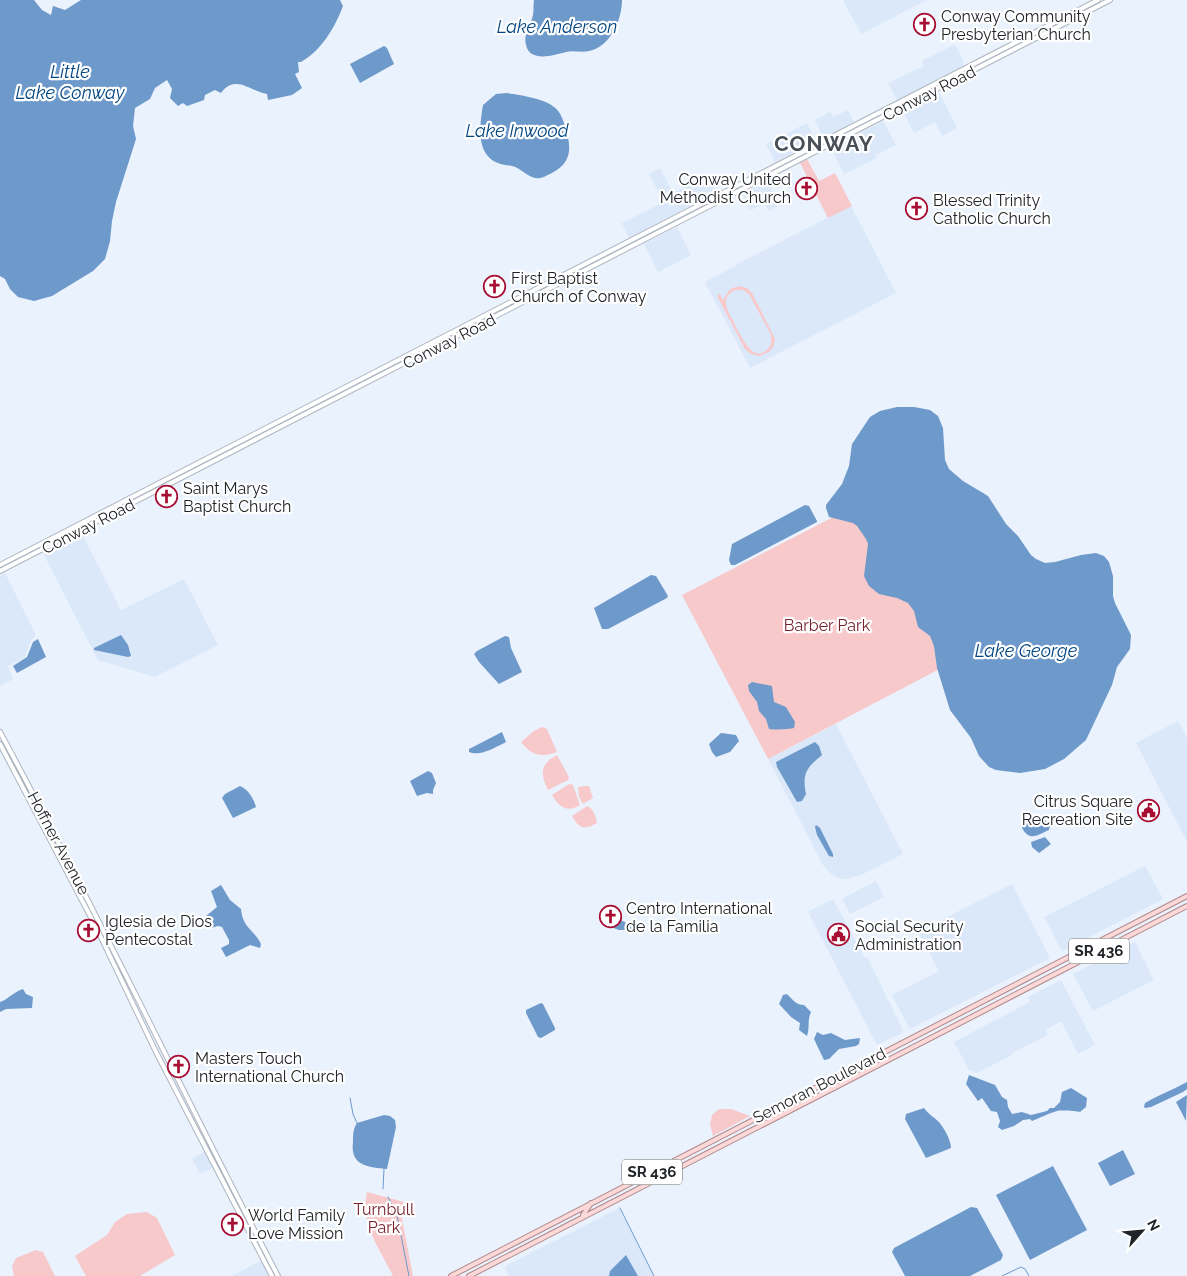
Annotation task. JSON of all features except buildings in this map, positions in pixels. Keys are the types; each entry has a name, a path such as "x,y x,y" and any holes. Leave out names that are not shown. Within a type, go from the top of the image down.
{"main road":[{"name":"Conway Road","path":"0,565 1098,0"},
{"name":"Conway Road","path":"0,571 1110,0"},
{"path":"865,126 874,115"},
{"path":"724,199 737,186"},
{"path":"662,231 664,226 674,218"},
{"path":"640,242 652,230"},
{"path":"443,343 454,332"},
{"path":"396,368 398,363 406,356"},
{"path":"360,386 374,372"},
{"path":"336,399 352,384"},
{"path":"0,571 1,567 15,560 21,554"},
{"name":"Hoffner Avenue","path":"0,732 107,937 164,1054 278,1276"},
{"path":"0,736 10,750"},
{"name":"Hoffner Avenue","path":"0,744 102,939 173,1085 272,1276"},
{"path":"38,817 42,818 55,837"},
{"path":"49,838 56,843 76,877"},
{"name":"Semoran Boulevard","path":"451,1276 1187,896"},
{"name":"Semoran Boulevard","path":"469,1276 1187,906"},
{"path":"1137,931 1140,923 1148,916"},
{"path":"102,939 107,937"},
{"path":"145,1028 158,1050 164,1054"},
{"path":"827,1090 840,1074"},
{"path":"810,1100 820,1092 823,1083"},
{"path":"173,1085 180,1089 191,1107"},
{"path":"596,1210 600,1200 607,1195"},
{"path":"233,1201 238,1203 252,1229 255,1231"},
{"path":"579,1219 591,1203"}],"shaded area":[{"path":"843,0 927,0 861,34"},
{"path":"955,44 963,61 963,66 897,100 888,83 924,66 922,61"},
{"path":"939,92 957,128 942,136 935,122 914,133 903,111"},
{"path":"848,110 854,122 825,137 822,135 815,120 830,112 833,117"},
{"path":"883,121 896,145 876,155 877,158 844,174 831,148"},
{"path":"807,123 816,140 815,142 775,162 766,144"},
{"path":"660,168 673,193 709,175 717,192 629,238 622,223 664,202 649,174"},
{"path":"767,180 780,205 769,211 765,204 750,210 742,194"},
{"path":"851,206 896,293 750,368 705,282"},
{"path":"677,227 691,255 658,272 644,244"},
{"path":"82,534 121,610 184,579 218,645 155,677 98,660 43,553"},
{"path":"5,573 36,635 31,640 25,657 8,666 13,679 0,686 0,576"},
{"path":"1178,721 1187,738 1187,842 1136,743"},
{"path":"836,724 903,854 861,875 846,879 838,878 823,865 768,759"},
{"path":"1145,866 1163,899 1062,951 1044,917"},
{"path":"876,881 884,897 850,914 842,899"},
{"path":"1012,884 1050,958 910,1029 892,995 939,971 918,932"},
{"path":"833,899 865,958 867,957 904,1032 877,1045 808,912"},
{"path":"1135,942 1154,980 1093,1011 1073,974"},
{"path":"1061,980 1095,1045 1078,1054 1061,1021 1045,1030 1048,1035 1012,1053 1012,1055 977,1073 969,1070 954,1042 1030,1002 1028,997"},
{"path":"206,1151 214,1167 200,1174 192,1159"},
{"path":"619,1208 654,1276 509,1276 505,1269 507,1265"},
{"path":"262,1260 270,1276 232,1276"}],"green space":[{"path":"807,159 819,181 835,173 852,206 828,218 800,163"},
{"path":"739,286 747,288 752,293 775,339 770,351 760,356 751,354 745,349 717,296 720,294 723,300 730,289","holes":["736,290 743,290 749,294 771,335 771,345 760,354 755,353 746,344 727,307 727,297"]},
{"name":"Barber Park","path":"903,481 989,643 768,759 682,595"},
{"path":"542,727 547,729 557,752 546,755 537,754 529,750 521,742"},
{"path":"557,755 569,777 568,780 548,790 543,770 547,762"},
{"path":"569,784 573,785 580,805 567,809 561,806 552,795"},
{"path":"589,786 593,798 583,804 579,797 578,787"},
{"path":"587,806 593,811 597,823 589,827 583,827 577,824 572,816"},
{"path":"719,1109 731,1109 750,1116 713,1136 710,1124 712,1115"},
{"name":"Turnbull Park","path":"367,1192 404,1202 401,1214 413,1276 393,1276 372,1236 366,1215"},
{"path":"147,1212 157,1218 175,1255 140,1276 86,1276 75,1256 107,1235 115,1222 127,1214"},
{"path":"36,1250 43,1252 55,1276 14,1276 12,1266 16,1258"}],"water":[{"name":"Little Lake Conway","path":"0,0 34,0 42,10 51,15 53,6 65,10 81,0 340,0 343,6 332,30 321,45 309,57 298,62 299,72 295,74 302,88 292,95 268,100 267,94 244,85 232,84 221,93 215,90 205,95 204,100 187,106 183,103 178,106 170,98 172,89 167,80 155,88 150,99 135,108 133,126 136,139 116,202 105,259 93,271 52,296 34,301 18,297 10,289 5,279 0,276"},
{"name":"Lake Anderson","path":"534,0 622,0 617,24 603,44 589,51 569,51 555,55 537,56 528,51 525,41 533,15"},
{"path":"384,46 387,48 394,64 360,83 350,64"},
{"name":"Lake Inwood","path":"507,93 544,101 554,107 562,117 568,137 568,156 562,166 542,178 529,176 516,167 498,163 491,159 482,145 480,129 483,105 496,94"},
{"name":"Lake George","path":"897,407 914,407 930,410 938,416 943,428 945,460 949,469 963,481 988,496 1006,524 1036,559 1045,563 1055,562 1096,553 1104,556 1109,562 1113,576 1115,603 1131,635 1130,649 1117,667 1112,685 1086,740 1064,759 1045,769 1020,773 996,770 989,767 979,756 971,738 950,710 937,668 934,646 930,636 918,627 914,611 908,603 897,598 879,594 869,586 864,576 868,544 857,526 853,523 829,517 826,505 842,484 849,466 852,444 870,417 880,411"},
{"path":"805,505 809,506 817,522 735,565 731,565 729,560 732,544"},
{"path":"651,575 656,576 668,596 667,598 608,629 602,629 594,608"},
{"path":"121,635 128,645 131,656 94,650 94,648"},
{"path":"505,636 509,637 511,648 522,672 499,684 474,654"},
{"path":"38,639 46,657 17,673 13,666 27,657 33,642"},
{"path":"752,682 772,686 774,702 786,707 795,722 794,728 769,729 766,719 759,711 757,702 749,691 748,685"},
{"path":"502,732 506,742 483,752 469,752 469,749"},
{"path":"721,733 736,735 739,741 730,752 716,757 709,744"},
{"path":"815,742 819,746 822,755 806,772 806,794 802,801 797,802 776,762"},
{"path":"428,771 432,773 436,783 433,794 427,793 417,796 410,781"},
{"path":"240,786 246,789 256,807 233,818 222,798 225,794"},
{"path":"1038,816 1043,817 1050,826 1049,830 1034,836 1028,835 1022,828 1023,824"},
{"path":"816,825 820,828 833,857 829,856 817,835"},
{"path":"1045,837 1051,844 1039,853 1032,847 1031,842"},
{"path":"221,885 230,900 241,909 246,925 261,944 260,948 250,945 226,957 221,948 229,944 229,940 222,927 211,928 206,916 217,907 211,891"},
{"path":"610,917 622,921 633,929 619,930 603,924 603,921"},
{"path":"23,989 26,994 33,997 32,1008 6,1009 0,1012 0,1002"},
{"path":"787,994 795,1002 804,1005 811,1012 807,1036 799,1030 800,1023 791,1017 779,1004 783,995"},
{"path":"541,1003 555,1030 541,1038 538,1037 526,1010"},
{"path":"817,1032 823,1035 831,1033 845,1040 860,1038 859,1044 839,1049 829,1059 824,1060 814,1039"},
{"path":"969,1075 995,1085 1002,1097 1007,1100 1012,1114 1022,1112 1031,1115 1054,1108 1060,1102 1062,1092 1071,1088 1087,1098 1086,1107 1080,1112 1059,1111 1032,1121 1030,1119 1023,1120 1014,1126 1002,1130 998,1127 1000,1121 997,1112 991,1111 982,1098 978,1101 966,1084"},
{"path":"1187,1082 1187,1089 1183,1092 1151,1107 1144,1107 1145,1103 1155,1097"},
{"path":"1187,1095 1186,1121 1176,1102"},
{"path":"924,1108 943,1127 951,1145 951,1148 926,1158 905,1119 906,1114"},
{"path":"384,1115 390,1116 395,1120 396,1127 387,1169 362,1164 357,1161 353,1150 353,1132 357,1123"},
{"path":"1123,1150 1135,1174 1110,1186 1098,1163"},
{"path":"1053,1166 1087,1230 1030,1260 996,1195"},
{"path":"971,1207 977,1208 1003,1255 1001,1260 970,1276 905,1276 892,1252 894,1248"},
{"path":"626,1255 638,1276 609,1276 610,1271"}],"waterway":[{"path":"350,1098 357,1123"},
{"path":"383,1189 384,1169"},
{"path":"388,1197 397,1215 409,1276"},
{"path":"620,1208 654,1276"},
{"path":"1002,1276 1021,1267 1025,1269 1029,1276"}],"place":[{"name":"Conway Community Presbyterian Church","path":"925,25"},
{"name":"Conway United Methodist Church","path":"807,188"},
{"name":"Blessed Trinity Catholic Church","path":"917,209"},
{"name":"First Baptist Church of Conway","path":"495,287"},
{"name":"Saint Marys Baptist Church","path":"167,497"},
{"name":"Citrus Square Recreation Site","path":"1149,810"},
{"name":"Centro International de la Familia","path":"610,917"},
{"name":"Iglesia de Dios Pentecostal","path":"89,930"},
{"name":"Social Security Administration","path":"839,935"},
{"name":"Masters Touch International Church","path":"179,1067"},
{"name":"World Family Love Mission","path":"232,1224"}],"district":[{"name":"CONWAY","path":"824,144"}]}
